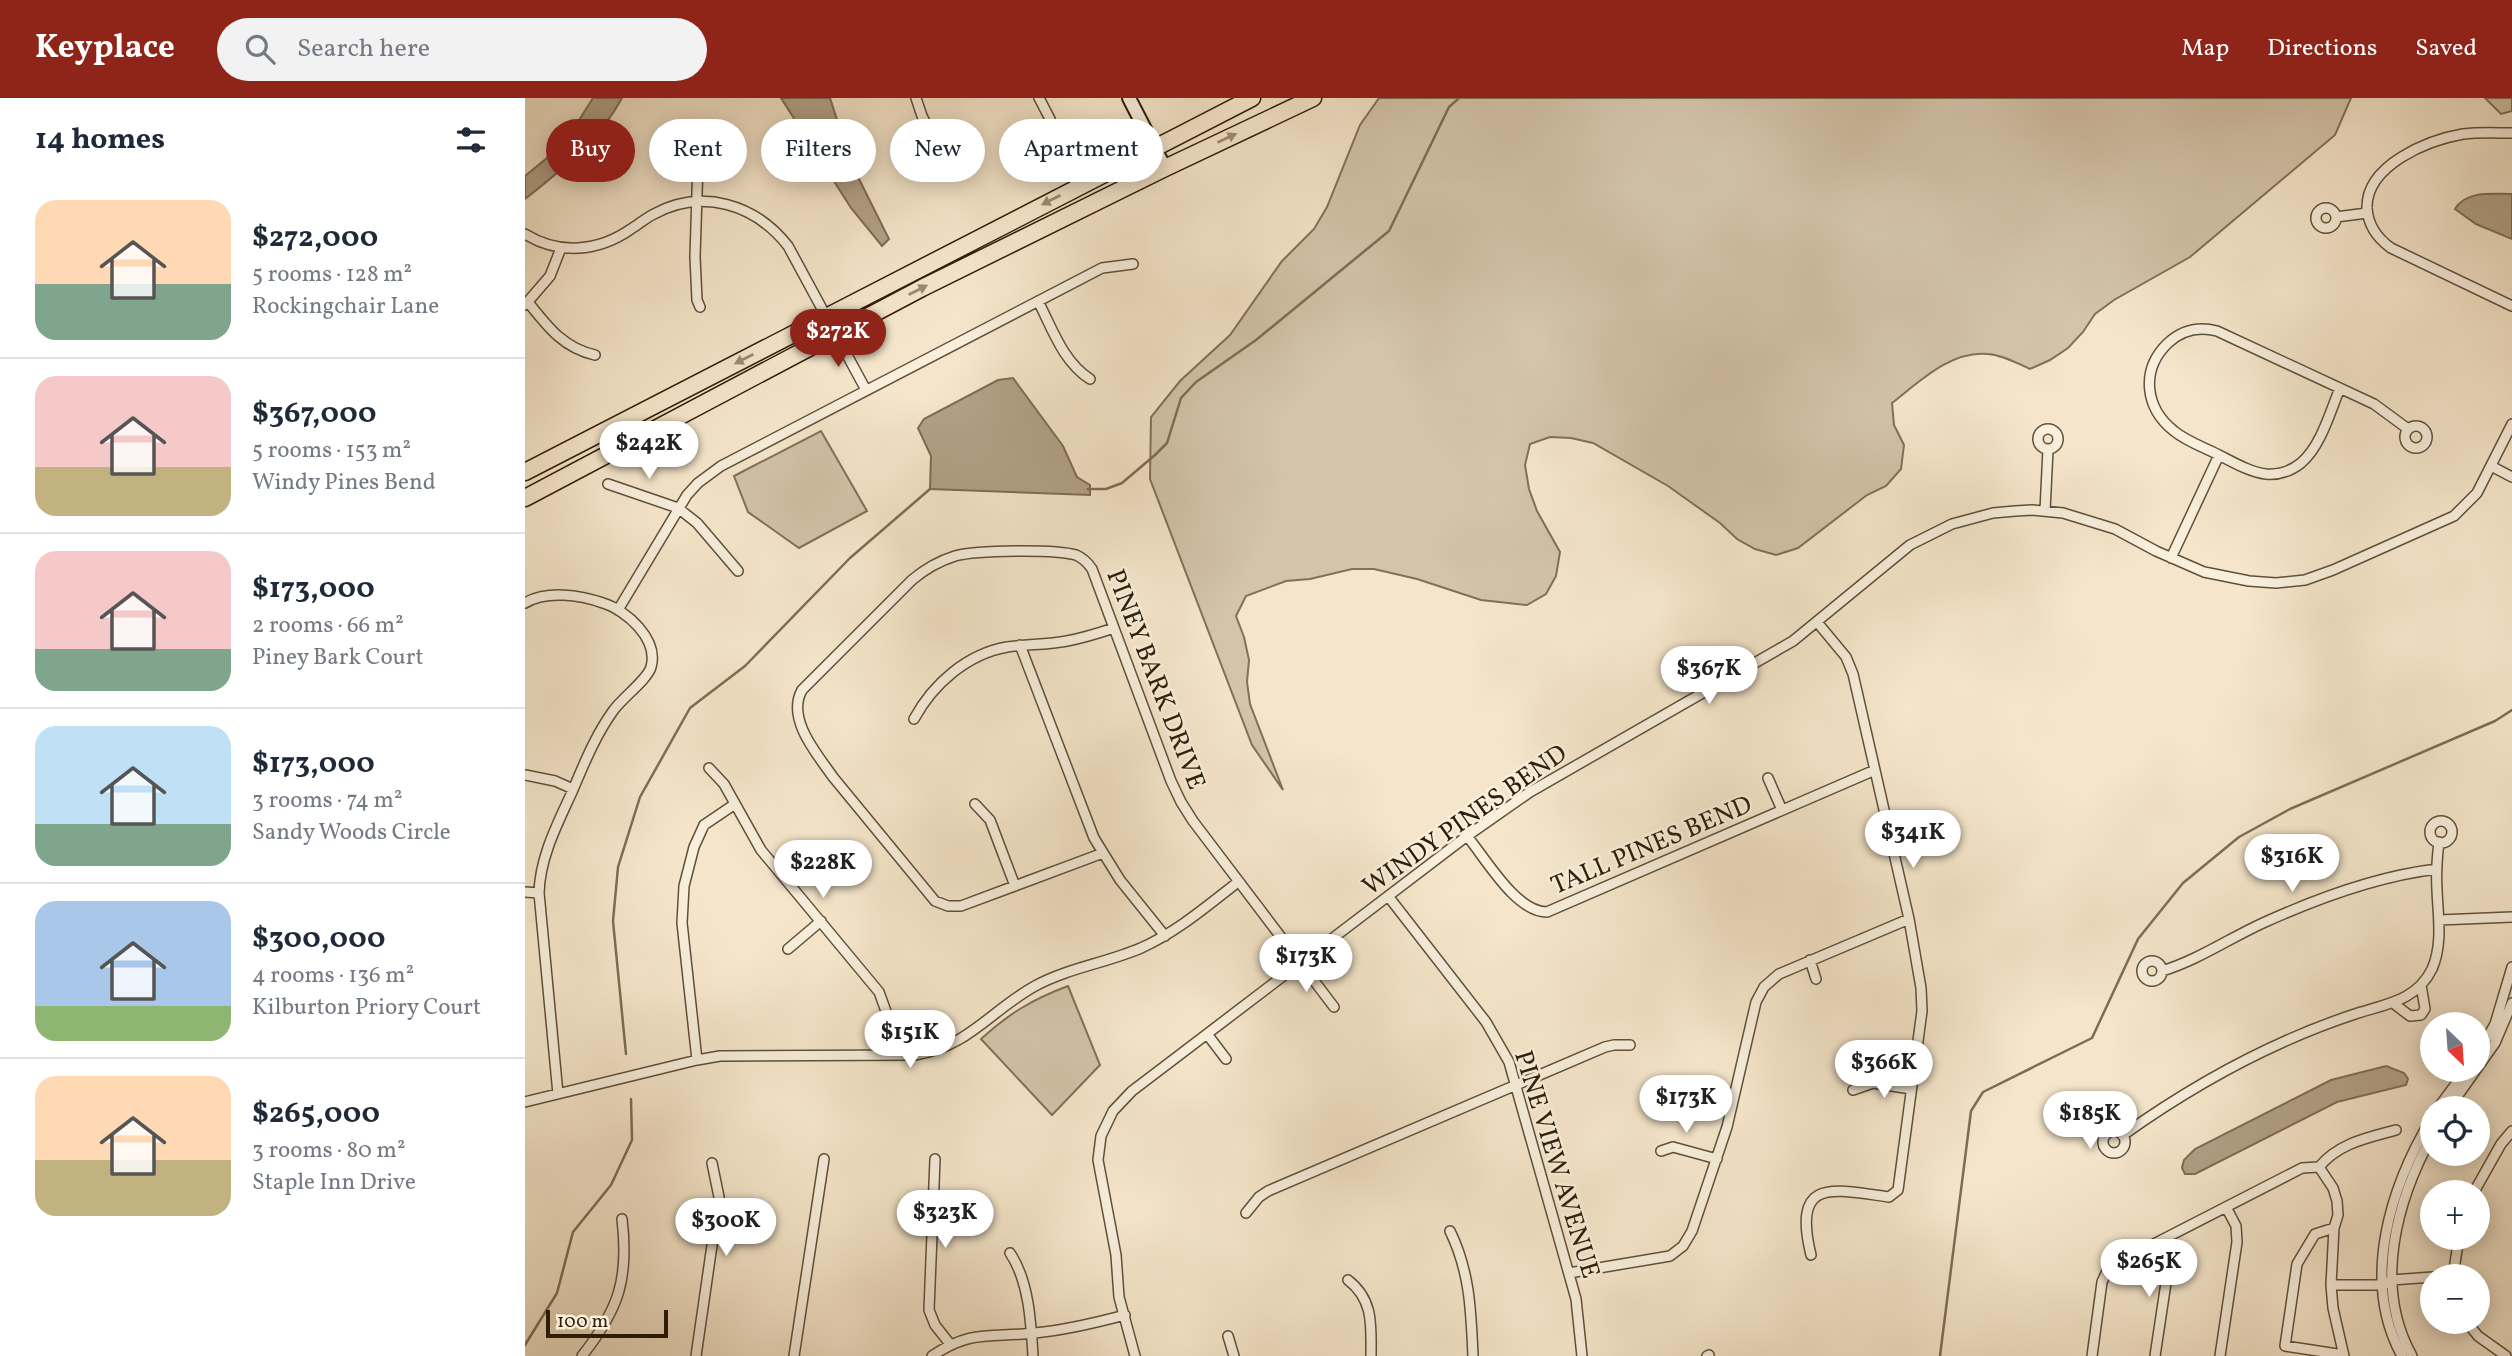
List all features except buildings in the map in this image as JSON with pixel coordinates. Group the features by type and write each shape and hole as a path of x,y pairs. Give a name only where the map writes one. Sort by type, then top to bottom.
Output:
{"highway":[{"path":"1163,142 1252,98"},
{"path":"525,498 922,288 1313,98"},
{"path":"525,472 1085,182"}],"street":[{"path":"916,98 924,119"},
{"path":"1039,98 1050,119"},
{"path":"1129,98 1140,119"},
{"path":"2512,133 2479,133 2450,137 2409,153 2377,177 2368,194 2367,213 2377,236 2391,248 2512,306"},
{"path":"1163,164 1165,168"},
{"path":"698,182 697,300 700,307"},
{"path":"525,234 547,246 561,248 601,244 624,234 655,213 681,204 721,202 735,205 758,216 788,246 866,390"},
{"path":"2336,217 2367,213"},
{"path":"561,248 550,276 526,304 561,340 575,349 595,355"},
{"path":"618,610 678,508 698,483 721,466 1102,268 1133,264"},
{"path":"1038,301 1068,359 1074,368 1090,379"},
{"path":"2340,388 2309,454 2295,467 2277,474 2265,474 2219,455 2175,432 2159,416 2150,395 2147,364 2175,338 2191,330 2208,328 2217,331 2340,388 2379,407 2409,429"},
{"name":"WINDY PINES BEND","path":"1135,1356 1118,1287 1116,1255 1099,1173 1101,1136 1113,1111 1121,1100 1207,1034 1467,836 1530,792 1779,649 1817,622 1891,560 1931,533 1952,524 1993,513 2045,511 2100,523 2130,535 2171,558 2223,577 2276,583 2305,580 2444,522 2463,509 2477,493 2512,424"},
{"path":"2045,511 2048,449"},
{"path":"2171,558 2219,455"},
{"path":"2491,466 2512,477"},
{"path":"608,484 678,508 697,523 738,571"},
{"name":"PINEY BARK DRIVE","path":"1103,853 956,906 942,904 930,897 818,756 796,710 802,690 912,580 933,565 962,555 1040,552 1081,557 1092,569 1171,781 1193,821 1334,1007"},
{"path":"525,603 543,595 597,601 618,610 645,636 652,653 651,669 611,714 583,764 545,855 539,878 558,1094"},
{"path":"1811,1255 1805,1221 1809,1204 1822,1193 1836,1190 1893,1196 1898,1190 1922,1012 1919,970 1909,919 1850,666 1817,622"},
{"path":"914,719 936,687 961,667 993,650 1066,641 1114,628"},
{"path":"1020,645 1094,838 1137,902 1165,936"},
{"path":"709,768 725,784 761,850 879,992 887,1014 889,1055"},
{"name":"TALL PINES BEND","path":"1467,836 1518,899 1532,910 1547,912 1875,770"},
{"path":"525,775 555,781 573,789"},
{"path":"1768,778 1782,810"},
{"path":"697,1060 682,923 684,886 694,847 704,825 735,804"},
{"path":"975,804 991,820 1015,886"},
{"path":"2123,1135 2181,1095 2251,1056 2318,1027 2393,1003 2407,997 2421,985 2435,961 2439,920 2439,842"},
{"path":"2162,971 2182,965 2219,944 2300,907 2372,883 2437,869"},
{"path":"525,1102 720,1056 915,1055 943,1048 964,1038 1007,1004 1043,982 1117,957 1165,936 1238,882"},
{"path":"525,892 539,893"},
{"name":"PINE VIEW AVENUE","path":"1388,896 1486,1022 1509,1062 1569,1273 1580,1318 1582,1356"},
{"path":"2439,920 2512,917"},
{"path":"1569,1273 1664,1257 1677,1252 1688,1240 1717,1159 1759,995 1764,986 1779,974 1909,919"},
{"path":"788,949 821,921"},
{"path":"1810,960 1816,979"},
{"path":"2490,1033 2512,967"},
{"path":"2393,1003 2410,1016 2421,1015 2425,1009 2421,985"},
{"path":"2457,1096 2495,1043 2512,1003"},
{"path":"1207,1034 1226,1059"},
{"path":"1246,1213 1259,1197 1268,1191 1605,1047 1630,1045"},
{"path":"1853,1090 1873,1083 1911,1089"},
{"path":"2092,1356 2102,1282 2109,1268 2302,1168 2319,1167 2330,1154 2354,1142 2396,1130"},
{"path":"2480,1180 2495,1153 2512,1131"},
{"path":"2402,1356 2386,1315 2382,1285 2385,1244 2393,1204 2406,1168 2420,1141"},
{"path":"1661,1151 1673,1147 1717,1159"},
{"path":"794,1356 824,1159"},
{"path":"935,1159 929,1310 935,1325 950,1344"},
{"path":"2412,1356 2397,1322 2392,1300 2392,1280 2395,1239 2403,1202 2420,1159"},
{"path":"696,1356 719,1197 712,1163"},
{"path":"2319,1167 2333,1188 2337,1201 2331,1285 2334,1317 2344,1355 2285,1351 2302,1252 2315,1234 2334,1228"},
{"path":"2220,1356 2237,1242 2236,1227 2226,1207"},
{"path":"582,1356 603,1327 619,1293 625,1263 622,1219"},
{"path":"1450,1231 1469,1284 1473,1356"},
{"path":"2155,1356 2169,1263 2163,1240"},
{"path":"1010,1253 1023,1282 1033,1356"},
{"path":"2331,1285 2382,1285 2392,1280 2420,1278"},
{"path":"1348,1280 1359,1289 1371,1315 1371,1356"},
{"path":"932,1356 950,1344 974,1336 1032,1334 1077,1327 1125,1315"},
{"path":"2476,1334 2506,1356"},
{"path":"1228,1336 1234,1356"}],"shaded area":[{"path":"593,98 622,98 609,119 580,119"},
{"path":"781,98 830,98 837,119 794,119"},
{"path":"1379,98 2351,98 2335,135 2190,257 2114,300 2095,314 2068,348 2050,360 2030,369 1993,355 1974,354 1961,357 1924,377 1892,403 1894,425 1904,445 1901,469 1886,486 1867,495 1798,548 1776,555 1755,549 1737,539 1720,523 1668,486 1593,443 1550,437 1530,444 1525,465 1529,489 1537,511 1560,552 1556,576 1546,594 1527,605 1481,600 1417,579 1374,569 1352,569 1310,579 1286,581 1246,596 1236,616 1249,660 1247,682 1250,704 1283,790 1252,745 1150,479 1151,417 1180,381 1230,335 1282,261 1314,229 1327,207 1360,125"},
{"path":"2485,98 2512,98 2512,111 2501,114"},
{"path":"546,159 546,182 525,199 525,176"},
{"path":"834,182 860,182 889,239 882,246 851,208"},
{"path":"2512,194 2512,239 2476,224 2455,209 2473,196"},
{"path":"1013,378 1063,446 1077,477 1090,485 1090,495 930,489 931,456 918,428 924,419 998,380"},
{"path":"821,431 867,511 799,548 748,512 734,476"},
{"path":"1068,986 1100,1065 1052,1115 981,1039 1021,1008"},
{"path":"2386,1066 2404,1073 2408,1079 2406,1085 2337,1102 2195,1174 2185,1174 2182,1168 2184,1160 2195,1149 2331,1080"}],"waterway":[{"path":"1088,489 1106,489 1122,483 1155,455 1167,443 1181,398 1196,382 1256,340 1389,231 1449,107 1459,98"},
{"path":"626,1054 613,921 618,867 640,797 690,708 745,666 850,558 930,489"},
{"path":"1940,1356 1971,1111 1983,1092 2092,1038 2138,939 2183,883 2239,837 2290,809 2495,721 2512,710"},
{"path":"525,1345 557,1293 573,1232 611,1185 632,1140 631,1099"}]}
